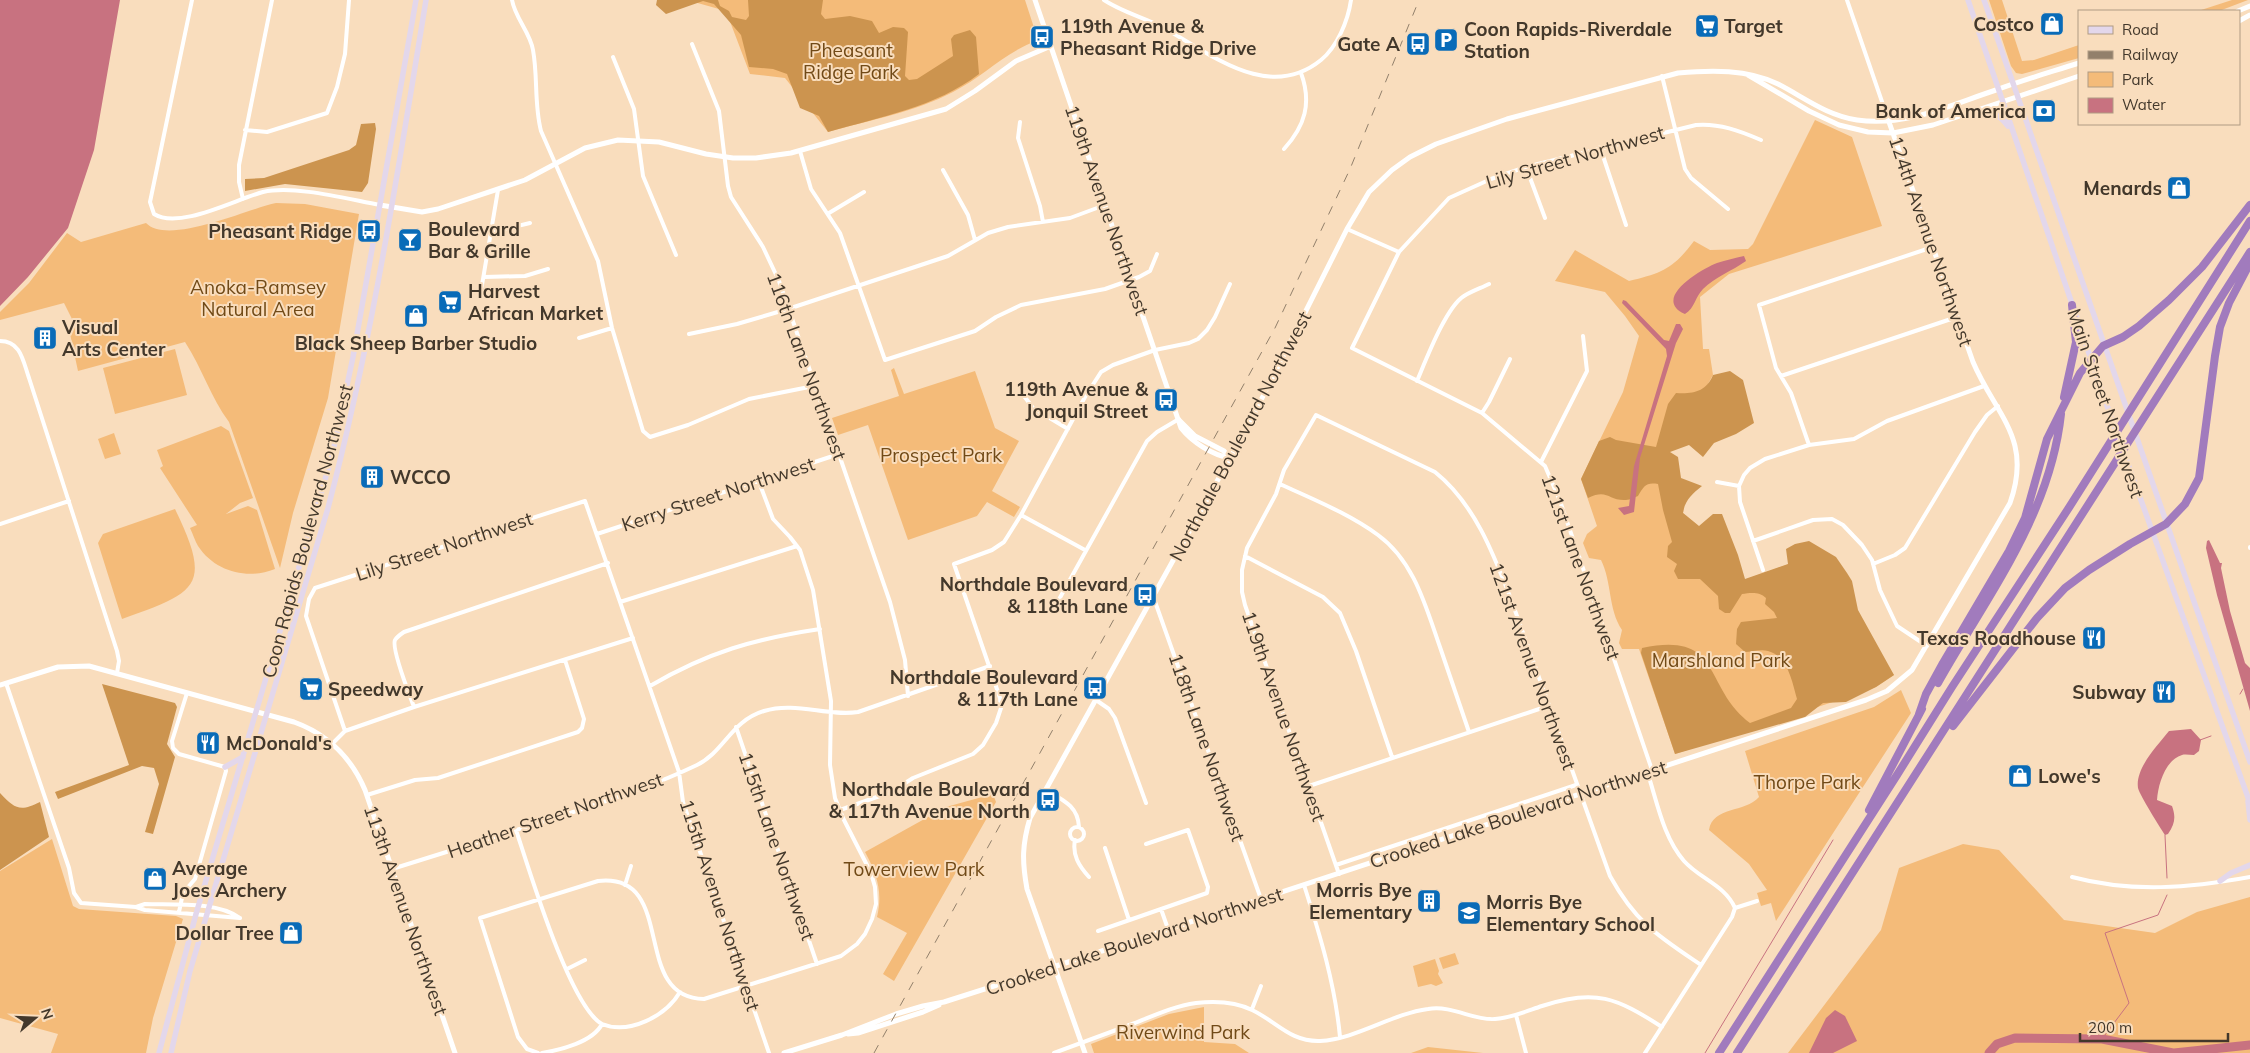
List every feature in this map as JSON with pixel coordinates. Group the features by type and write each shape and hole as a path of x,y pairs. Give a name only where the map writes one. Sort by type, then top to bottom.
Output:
{"highway":[{"path":"2061,412 2074,383 2091,358 2104,346 2131,331 2169,300 2202,267 2250,206"},
{"path":"1719,1053 1952,687 2070,506 2250,221"},
{"path":"1737,1053 1910,786 1990,657 2084,514 2250,252"},
{"path":"1910,786 1959,717 2037,618 2060,594 2089,570 2166,524 2185,504 2199,478 2220,327 2229,303 2250,264"},
{"path":"1848,852 1919,714 2009,565 2031,522 2045,485 2059,434 2061,412 2076,342 2072,305"}],"main road":[{"name":"Coon Rapids Boulevard Northwest","path":"159,1053 196,914 317,509 342,415 416,0"},
{"name":"Coon Rapids Boulevard Northwest","path":"171,1053 190,971 325,517 347,434 390,207 426,0"},
{"name":"Main Street Northwest","path":"1968,0 2131,475 2249,801 2250,820"},
{"name":"Main Street Northwest","path":"1984,0 2144,463 2250,762"},
{"path":"1971,112 1990,111 2002,117 2012,131"},
{"path":"225,767 243,757"},
{"path":"2220,882 2231,873 2250,865"}],"street":[{"path":"192,0 150,202 151,210 156,216 176,219 264,192 288,190 417,211 432,211 525,180 591,146 618,140 666,143 725,157 756,158 800,151 946,109 1022,58 1051,46"},
{"path":"243,199 238,172 272,0"},
{"path":"245,130 267,132 327,113 337,87 345,54 349,0"},
{"path":"512,0 515,13 533,48 538,118 545,142 598,261 622,365 646,436 650,437 688,425 749,399 814,386"},
{"name":"119th Avenue Northwest","path":"1035,0 1179,419 1195,436 1224,452 1230,458"},
{"path":"1106,0 1117,8 1153,22 1206,54 1258,75 1274,77 1301,72 1324,58 1335,44 1351,0"},
{"name":"124th Avenue Northwest","path":"1847,0 1957,317 1984,386 1998,406 2010,429 2016,449 2017,475 2010,504 1944,616"},
{"name":"116th Lane Northwest","path":"692,44 716,100 731,197 763,247 778,280 896,622 905,660 908,696"},
{"path":"613,57 632,100 643,176 676,256"},
{"name":"Northdale Boulevard Northwest","path":"1085,1053 1028,893 1022,865 1030,818 1230,458 1369,192 1392,170 1427,148 1507,119 1662,76 1706,70 1758,76 1778,84 1813,106 1840,116 1862,121 1890,122 1923,115 2078,63"},
{"path":"1284,149 1296,135 1306,113 1307,95 1301,72"},
{"path":"1748,75 1810,112 1839,125 1868,132 1894,133 1918,130 2078,76"},
{"path":"1662,76 1685,170 1698,184 1728,209"},
{"path":"1020,122 1018,138 1040,206 1043,222"},
{"name":"Lily Street Northwest","path":"1352,348 1399,252 1448,198 1491,178 1526,167 1674,130 1709,124 1745,133 1761,140"},
{"path":"1600,147 1626,225"},
{"path":"800,151 811,189 829,213 840,233 885,360 976,331 996,317 1021,305 1105,289 1131,280 1150,271 1157,254"},
{"path":"1526,167 1545,218"},
{"path":"943,170 968,215 975,240"},
{"path":"481,291 498,190"},
{"path":"829,213 864,192"},
{"path":"689,334 737,324 948,256 988,233 1008,227 1070,218 1106,205"},
{"path":"492,232 530,224"},
{"path":"1348,229 1399,252"},
{"path":"1809,445 1791,393 1776,368 1759,305 1933,247"},
{"path":"484,277 525,276 548,269"},
{"path":"840,810 891,792 913,778 965,759 983,745 999,715 1000,698 954,564 1000,547 1009,537 1101,372 1113,365 1155,350 1176,344 1189,343 1202,336 1215,317 1230,284"},
{"path":"1417,381 1434,343 1455,304 1464,296 1489,284"},
{"path":"1780,376 1957,317"},
{"path":"579,338 612,328"},
{"path":"1541,462 1587,371 1583,336"},
{"path":"0,341 14,343 18,348 117,652 119,661 117,673"},
{"name":"121st Lane Northwest","path":"1352,348 1482,413 1541,462 1549,472 1650,771 1664,826 1677,851 1695,872 1727,895 1734,908"},
{"path":"1482,413 1510,359"},
{"path":"1763,570 1740,502 1739,486 1750,468 1765,459 1809,445 1854,439 1887,421 1984,386"},
{"path":"1024,396 1033,408 1068,429"},
{"path":"1873,564 1895,555 1904,548 1975,432 1987,415 1998,406"},
{"name":"119th Avenue Northwest","path":"1316,415 1284,470 1280,484 1245,556 1241,580 1245,605 1339,874"},
{"name":"121st Avenue Northwest","path":"1316,415 1435,472 1449,483 1480,527 1495,557 1603,861 1614,884 1627,903 1652,932 1701,965"},
{"path":"1052,612 1147,441 1157,432 1179,419"},
{"name":"Kerry Street Northwest","path":"597,534 839,454"},
{"path":"602,1024 590,1038 540,1053 525,1047 518,1037 480,918 598,881 609,880 624,885 633,890 642,900 663,972 671,985 689,997 704,999 841,956 854,947 865,934 874,914 876,900 873,877 840,810 830,766 832,712 813,590 797,546 773,519 759,482"},
{"path":"1717,482 1739,486"},
{"path":"1280,484 1351,519 1378,535 1396,551 1406,565 1424,601 1469,732"},
{"path":"0,524 69,501"},
{"name":"Lily Street Northwest","path":"345,731 306,616 312,591 317,587 585,501"},
{"name":"115th Avenue Northwest","path":"585,501 679,772 683,802 769,1053"},
{"path":"1021,515 1086,550"},
{"path":"1753,541 1813,520 1832,519 1852,533 1862,545 1873,564 1880,590 1897,626 1927,646"},
{"path":"620,602 797,546"},
{"path":"1245,556 1323,597 1340,613 1356,651 1392,757"},
{"path":"414,707 399,666 394,644 396,639 404,632 608,563"},
{"name":"118th Lane Northwest","path":"1153,596 1261,899"},
{"name":"Crooked Lake Boulevard Northwest","path":"784,1053 842,1034 858,1032 923,1012 944,1002 1876,697 1897,684 1912,670 1944,616"},
{"path":"650,686 687,665 741,644 775,636 820,629"},
{"path":"332,744 345,731 414,707 633,638"},
{"path":"367,795 415,780 438,778 570,736 582,728 584,719 565,660"},
{"name":"113th Avenue Northwest","path":"0,685 52,668 89,666 307,727 332,744 354,769 367,795 455,1053"},
{"name":"Heather Street Northwest","path":"392,869 636,792 702,762 718,748 736,727 759,713 774,708 794,707 832,712 858,712 990,666"},
{"path":"6,683 69,868 77,899 84,904 209,907 231,912 240,918 145,910 136,906"},
{"path":"179,912 182,893 195,879 226,773 225,767 179,754 174,748 172,741 187,694"},
{"path":"1096,700 1109,709 1115,718 1146,803"},
{"path":"1309,786 1548,706"},
{"name":"115th Lane Northwest","path":"736,727 817,964"},
{"path":"1336,865 1576,785"},
{"path":"1046,790 1072,806 1077,813 1084,836 1080,840 1076,840"},
{"path":"1076,840 1072,837 1071,832 1074,828 1080,827"},
{"path":"516,830 550,931 584,1006 592,1017 602,1024 623,1027 656,1017 672,1004 680,992"},
{"path":"1098,931 1207,893 1208,888 1188,830 1146,844"},
{"path":"1076,840 1074,848 1078,862 1089,877"},
{"path":"1105,848 1129,920"},
{"path":"624,885 631,866"},
{"path":"2072,877 2096,883 2139,888 2195,885 2250,877"},
{"path":"1304,885 1325,950 1336,1000 1340,1037"},
{"path":"1645,1053 1732,917 1734,908 1756,901"},
{"path":"1161,909 1168,929"},
{"path":"567,969 585,960"},
{"path":"1252,1009 1261,986"},
{"path":"1054,1053 1179,1007 1218,1002 1252,1009 1284,1031 1317,1041 1340,1037 1428,1009 1454,1010 1493,1020 1568,999 1592,997 1618,1002 1662,1027"},
{"path":"1516,1015 1526,1053"}],"green space":[{"name":"Pheasant Ridge Park","path":"657,0 718,0 720,6 729,11 732,17 746,20 749,16 748,0 823,0 821,14 825,19 850,16 872,21 879,33 893,27 904,28 908,32 905,76 909,80 917,79 953,56 951,39 954,35 970,30 976,37 979,74 945,95 926,103 828,132 819,116 800,108 787,74 773,69 749,67 741,35 714,4 703,1 666,14 656,5"},
{"name":"Pheasant Ridge Park","path":"687,0 1025,0 1038,40 1015,51 964,86 938,99 892,115 828,132 785,78 750,74 726,11"},
{"path":"1989,0 2002,0 2022,61 2034,60 2078,45 2078,58 2022,74 2016,73 2011,66"},
{"path":"2232,0 2248,0 2222,10 2201,10"},
{"name":"Marshland Park","path":"1815,120 1852,137 1882,226 1729,274 1700,297 1703,349 1709,349 1713,375 1669,453 1684,505 1683,513 1715,540 1724,587 1806,558 1894,675 1876,687 1675,754 1639,649 1622,649 1619,643 1622,630 1614,613 1607,577 1601,560 1589,558 1583,543 1587,534 1597,526 1581,479 1623,392 1639,336 1605,292 1555,281 1575,250 1629,281 1659,272 1673,264 1694,241 1710,250 1748,249 1753,244"},
{"path":"375,123 376,129 368,183 362,192 285,184 245,191 245,179 264,178 349,150 356,145 361,124"},
{"name":"Anoka-Ramsey Natural Area","path":"276,203 305,204 359,214 328,398 293,513 280,568 229,422 185,342 78,371 69,329 75,325 64,303 0,320 0,312 29,283 67,233 81,242 146,223 157,229 189,228"},
{"path":"175,349 187,395 115,414 103,368"},
{"name":"Prospect Park","path":"894,368 904,394 975,371 995,428 1019,441 992,491 1020,507 1014,517 987,502 977,516 908,540 868,425 838,435 832,418 899,396 891,370"},
{"path":"1730,371 1743,380 1754,423 1736,434 1714,443 1703,457 1689,445 1670,452 1678,457 1681,478 1702,486 1685,504 1683,513 1699,526 1713,514 1722,514 1745,579 1788,564 1786,549 1795,544 1809,541 1836,557 1852,581 1858,610 1894,675 1876,687 1846,702 1823,703 1805,717 1675,754 1641,653 1642,648 1668,645 1687,647 1700,655 1709,666 1724,694 1735,709 1750,723 1791,708 1797,699 1788,670 1780,658 1765,650 1745,652 1736,644 1737,629 1741,622 1777,618 1774,612 1765,604 1766,598 1760,594 1742,594 1730,613 1725,613 1719,609 1718,596 1700,579 1678,579 1674,571 1677,564 1667,557 1668,546 1672,542 1658,484 1648,484 1638,496 1628,500 1615,499 1600,494 1588,498 1581,479 1599,441 1610,437 1616,440 1656,447 1668,404 1676,393 1698,391 1707,385 1713,375"},
{"path":"221,426 229,431 253,498 240,503 226,514 248,506 257,510 275,569 254,574 233,571 223,568 205,555 198,546 190,528 197,525 160,468 163,466 157,450"},
{"path":"114,433 121,454 105,459 98,439"},
{"path":"175,509 187,535 193,555 195,571 191,583 182,593 167,601 122,619 98,543 103,534"},
{"path":"102,684 175,703 177,707 167,744 175,757 153,834 145,832 159,784 154,768 142,766 58,799 55,792 129,765"},
{"name":"Thorpe Park","path":"1901,690 1911,713 1776,921 1771,903 1761,906 1757,893 1767,890 1749,864 1709,830 1712,822 1723,813 1746,806 1759,797 1745,751 1874,707"},
{"path":"0,793 10,803 18,807 23,808 40,802 49,837 0,870"},
{"name":"Towerview Park","path":"993,794 996,802 894,981 883,974 907,933 877,917 879,908 878,883 865,852 946,807"},
{"path":"52,839 73,906 79,909 176,916 183,919 153,1018 146,1053 51,1053 58,1034 0,1018 0,871"},
{"path":"1963,844 1999,850 2064,920 2155,933 2197,912 2250,897 2250,1053 1788,1053 1881,930 1899,868"},
{"path":"1455,953 1459,964 1443,969 1439,958"},
{"path":"1435,959 1439,971 1438,974 1443,983 1436,986 1431,984 1418,987 1413,966"},
{"name":"Riverwind Park","path":"1204,1007 1204,1042 1235,1044 1249,1053 1094,1053 1091,1044 1169,1014"},
{"path":"1428,1047 1483,1053 1411,1053"}],"water":[{"path":"0,0 120,0 94,150 68,228 28,277 0,306"},
{"path":"1744,256 1746,261 1703,289 1688,312 1685,314 1676,308 1673,301 1676,293 1682,285 1700,271 1717,263"},
{"path":"1623,300 1664,340 1669,341 1676,324 1680,324 1683,329 1676,343 1640,458 1634,512 1624,515 1618,508 1629,506 1634,466 1667,356 1666,349 1622,303"},
{"path":"2209,540 2220,563 2222,563 2221,568 2230,611 2245,663 2250,668 2250,711 2217,595 2206,548 2207,541"},
{"path":"2191,729 2201,740 2199,751 2194,755 2182,755 2171,762 2159,787 2157,800 2172,806 2174,814 2172,827 2168,834 2165,835 2138,788 2138,780 2148,757 2169,731"},
{"path":"1835,1010 1845,1016 1857,1041 1833,1053 1809,1053 1826,1018"}],"waterway":[{"path":"2240,694 2243,689"},
{"path":"2200,740 2211,736"},
{"path":"2165,835 2167,878"},
{"path":"1705,1053 1833,840"},
{"path":"2102,1039 2129,1003 2105,933 2158,915 2167,895"},
{"path":"1989,1053 1997,1044 2015,1038 2102,1039 2173,1053"},
{"path":"2174,1053 2250,1045"}],"railway":[{"path":"874,1053 1275,328 1350,169 1419,0"}],"place":[{"name":"Costco","path":"2052,24"},
{"name":"Target","path":"1707,26"},
{"name":"119th Avenue & Pheasant Ridge Drive","path":"1042,37"},
{"name":"Coon Rapids-Riverdale Station","path":"1446,40"},
{"name":"Gate A","path":"1418,44"},
{"name":"Bank of America","path":"2044,111"},
{"name":"Menards","path":"2179,188"},
{"name":"Pheasant Ridge","path":"369,231"},
{"name":"Boulevard Bar & Grille","path":"410,240"},
{"name":"Harvest African Market","path":"450,302"},
{"name":"Black Sheep Barber Studio","path":"416,316"},
{"name":"Visual Arts Center","path":"45,338"},
{"name":"119th Avenue & Jonquil Street","path":"1166,400"},
{"name":"WCCO","path":"372,477"},
{"name":"Northdale Boulevard & 118th Lane","path":"1145,595"},
{"name":"Texas Roadhouse","path":"2094,638"},
{"name":"Northdale Boulevard & 117th Lane","path":"1095,688"},
{"name":"Speedway","path":"311,689"},
{"name":"Subway","path":"2164,692"},
{"name":"McDonald's","path":"208,743"},
{"name":"Lowe's","path":"2020,776"},
{"name":"Northdale Boulevard & 117th Avenue North","path":"1048,800"},
{"name":"Average Joes Archery","path":"155,879"},
{"name":"Morris Bye Elementary","path":"1429,901"},
{"name":"Morris Bye Elementary School","path":"1469,913"},
{"name":"Dollar Tree","path":"291,933"}]}
